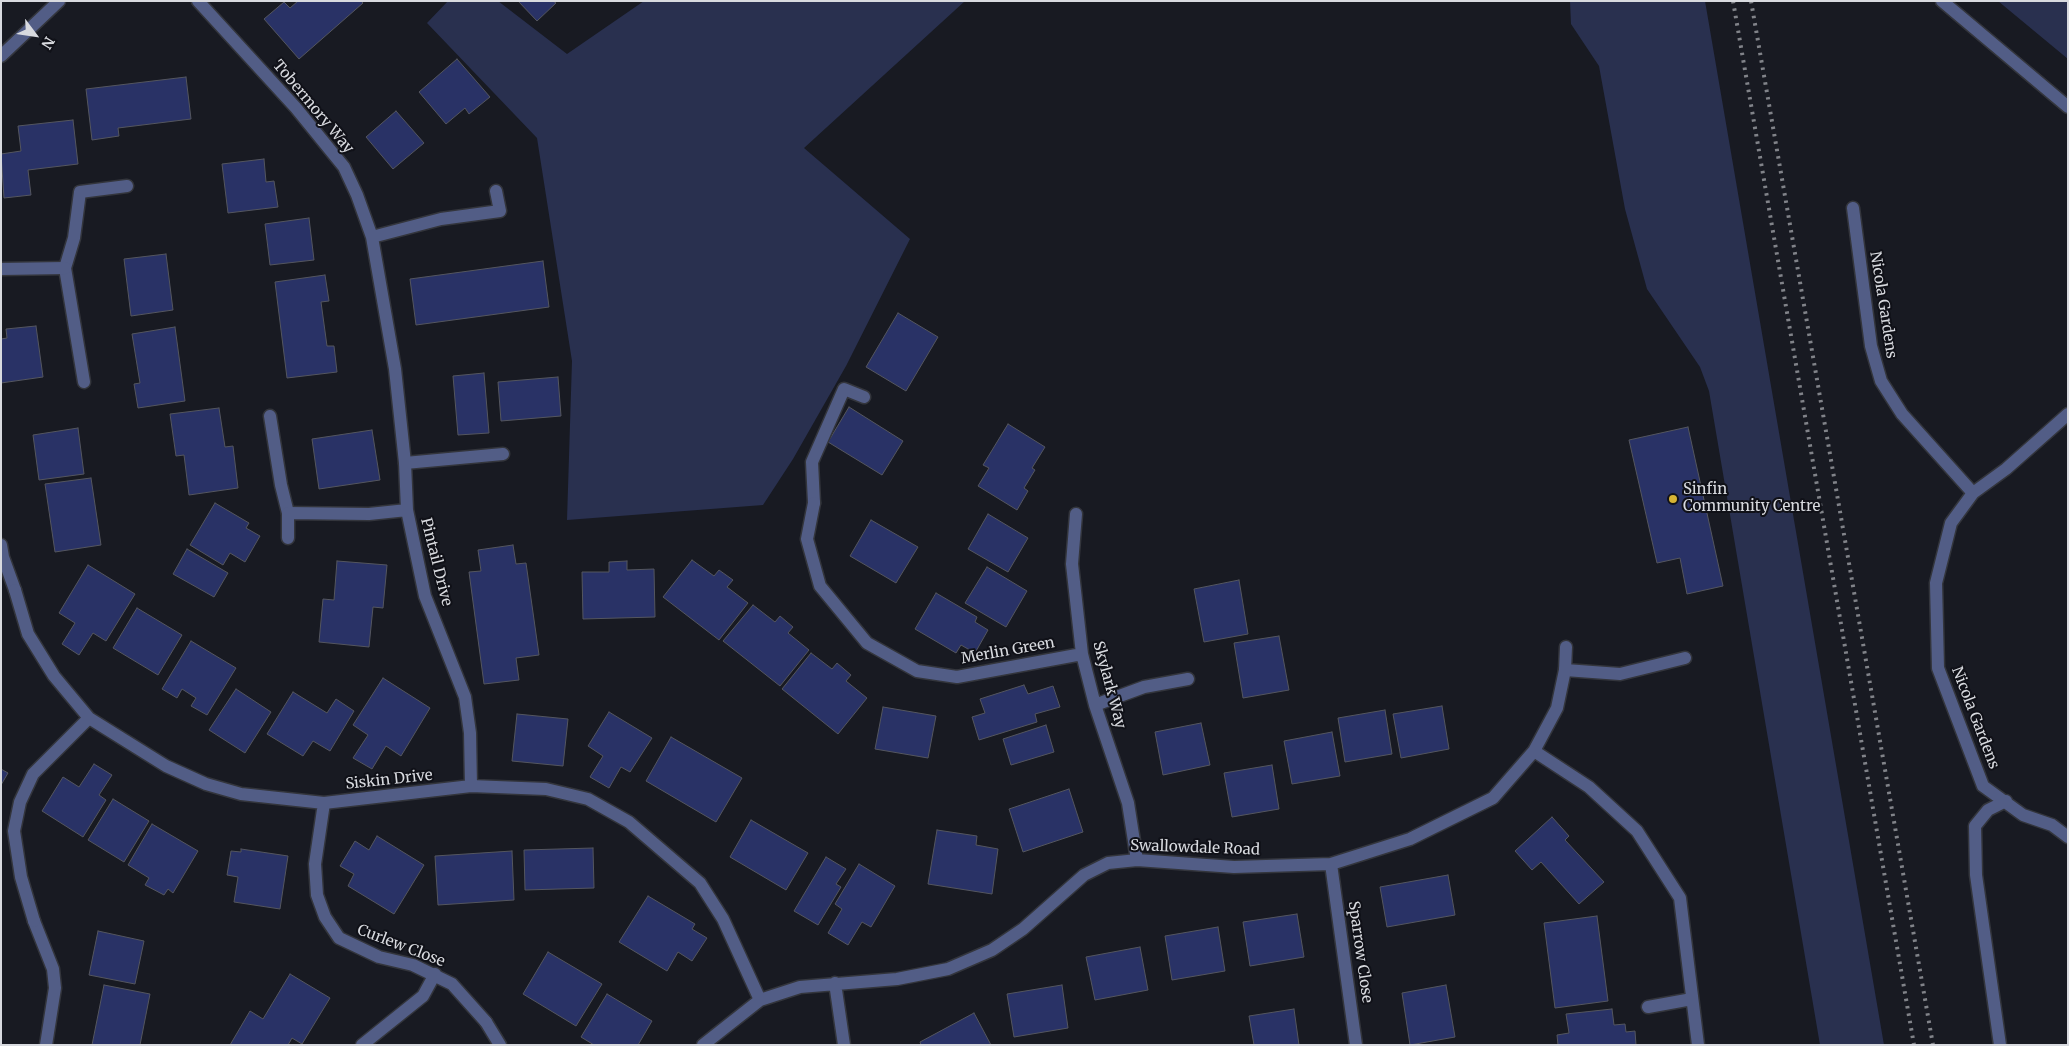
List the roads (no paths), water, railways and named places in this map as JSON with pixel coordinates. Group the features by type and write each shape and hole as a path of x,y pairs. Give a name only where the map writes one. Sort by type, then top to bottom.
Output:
{"street":[{"path":"1,56 59,1"},
{"name":"Tobermory Way","path":"198,1 296,108 344,167 357,195 372,237 395,369"},
{"path":"1942,1 2068,107"},
{"path":"84,382 65,268 74,238 80,192 127,186"},
{"path":"372,237 441,219 500,211 496,191"},
{"name":"Nicola Gardens","path":"1853,208 1871,346 1880,381 1902,414 1973,494"},
{"path":"1,269 65,268"},
{"name":"Pintail Drive","path":"395,369 406,463 407,510 425,596 465,697 470,733 471,786"},
{"name":"Merlin Green","path":"864,397 844,389 812,462 814,503 807,539 820,586 867,643 917,671 957,677 993,672 1082,654"},
{"name":"Nicola Gardens","path":"2068,414 2006,469 1973,494 1951,523 1936,583 1938,668 1983,786 2023,815 2052,825 2068,837"},
{"path":"270,416 281,485 288,513 288,538"},
{"path":"406,463 503,454"},
{"path":"288,513 369,514 407,510"},
{"name":"Skylark Way","path":"1076,514 1072,564 1082,654 1095,705 1128,803 1138,860"},
{"name":"Siskin Drive","path":"1,545 3,557 28,634 54,676 89,718 166,766 206,784 241,794 324,803 471,786 546,789 588,799 629,822 700,883 723,919 760,1000"},
{"name":"Swallowdale Road","path":"702,1045 760,1000 800,986 897,979 948,969 992,950 1023,930 1084,876 1108,863 1138,860 1234,868 1331,864 1410,840 1493,798 1534,750 1557,708 1565,670 1566,647"},
{"path":"1565,670 1620,674 1685,658"},
{"path":"1095,705 1144,687 1188,679"},
{"path":"46,1045 55,988 53,968 34,921 22,877 14,831 20,802 33,774 89,718"},
{"path":"1534,750 1590,787 1637,831 1680,898 1698,1045"},
{"path":"2000,1045 1976,874 1975,826 1988,810 2006,801"},
{"name":"Curlew Close","path":"324,803 315,864 317,895 325,917 340,938 357,948 379,957 413,965 435,974 452,984 486,1022 500,1045"},
{"name":"Sparrow Close","path":"1331,864 1356,1045"},
{"path":"362,1045 423,996 435,974"},
{"path":"835,983 844,1045"},
{"path":"1648,1007 1692,999"}],"railway":[{"path":"1733,1 1914,1045"},
{"path":"1751,1 1933,1045"}],"place":[{"name":"Sinfin Community Centre","path":"1673,499"}]}
